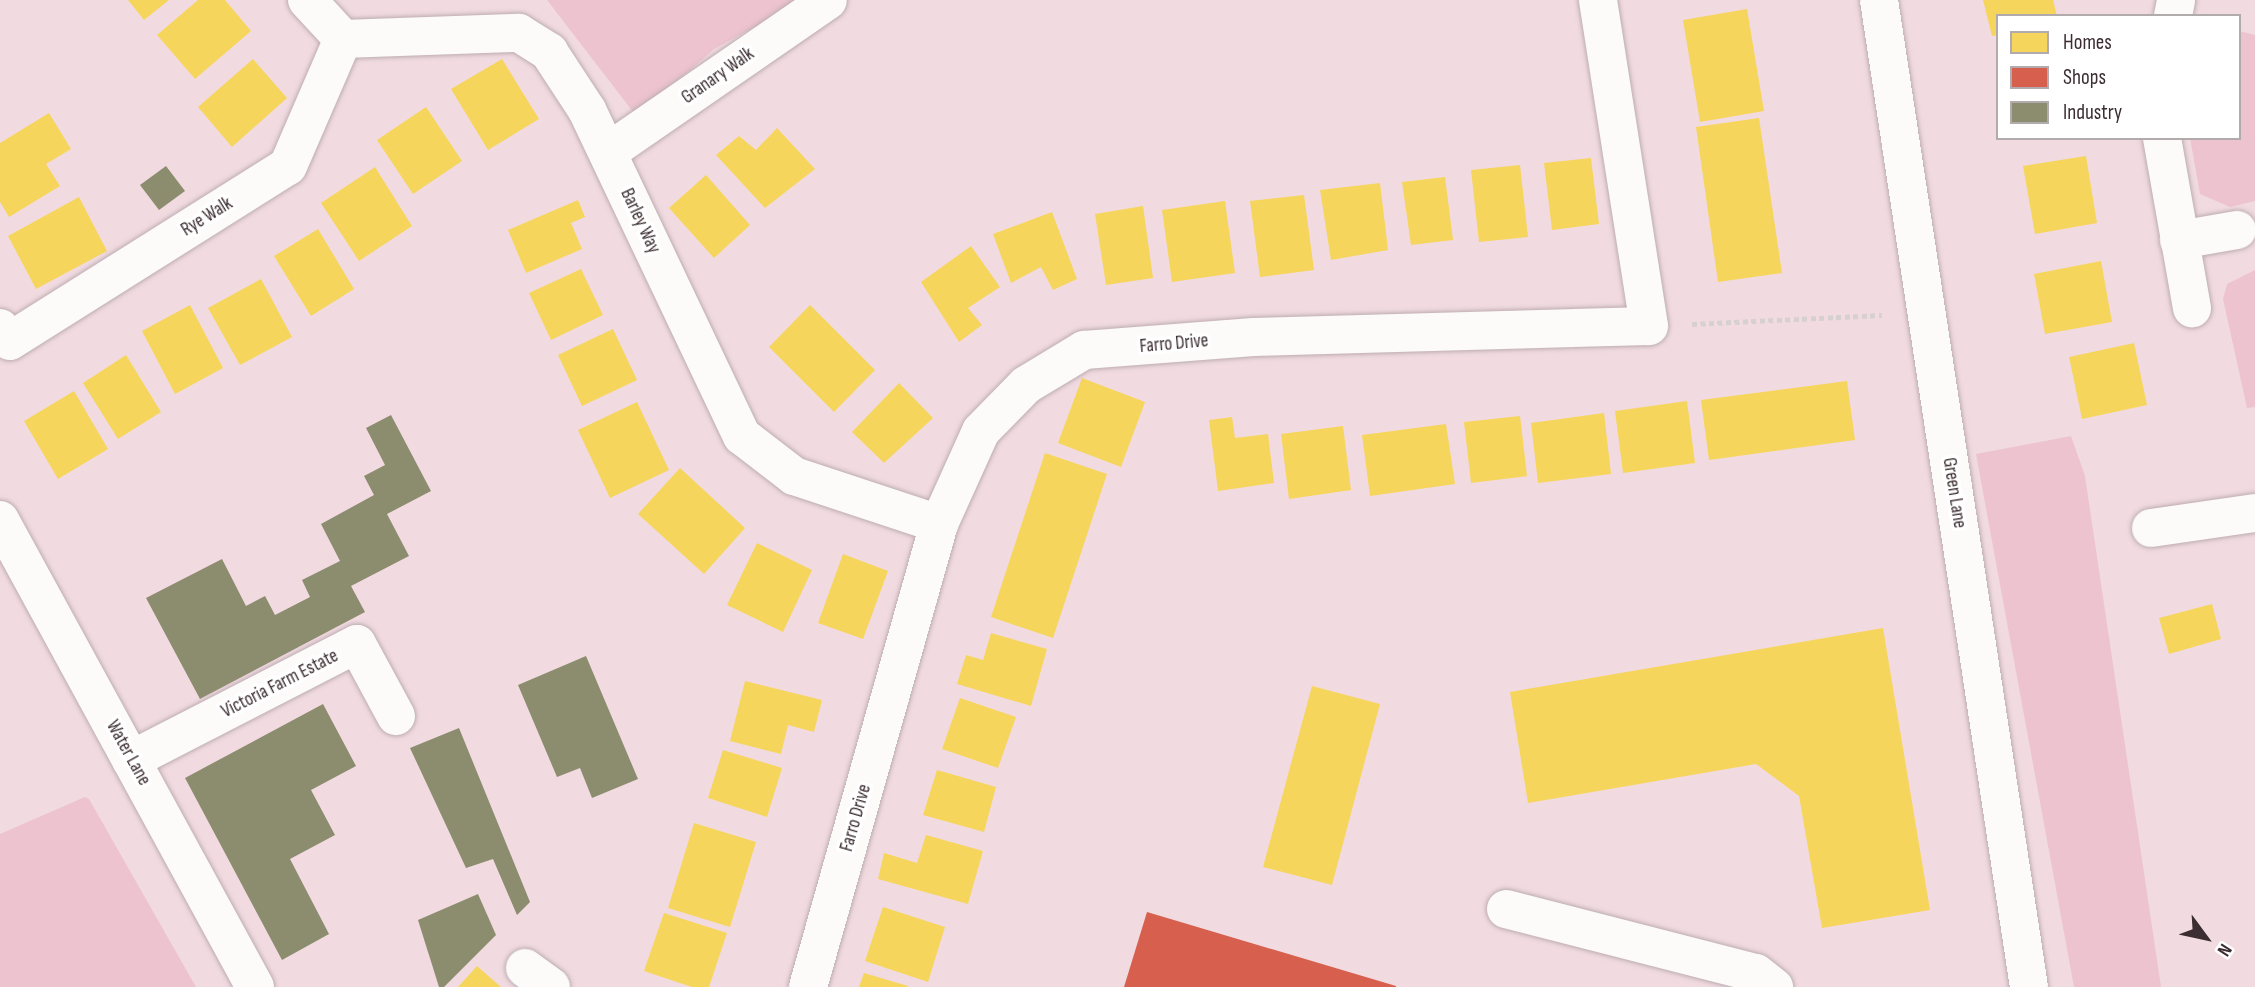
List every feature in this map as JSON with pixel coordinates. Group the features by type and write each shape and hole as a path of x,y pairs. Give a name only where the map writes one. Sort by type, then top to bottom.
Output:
{"street":[{"path":"307,0 343,39"},
{"name":"Granary Walk","path":"608,152 828,0"},
{"path":"1598,0 1649,326"},
{"name":"Green Lane","path":"1879,0 2029,987"},
{"name":"Barley Way","path":"343,39 519,33 549,52 587,110 742,436 794,476 939,524"},
{"name":"Rye Walk","path":"5,335 288,166 343,39"},
{"path":"2162,140 2192,308"},
{"path":"2179,240 2237,230"},
{"name":"Farro Drive","path":"808,987 939,524 981,431 1026,385 1084,350 1254,337 1649,326"},
{"path":"2151,528 2255,513"},
{"name":"Water Lane","path":"0,520 255,987"},
{"name":"Victoria Farm Estate","path":"131,760 357,645 396,716"},
{"path":"1506,909 1756,973 1774,987"}],"path":[{"path":"1649,326 1894,315"}],"shaded area":[{"path":"547,0 804,0 714,49 637,117"},
{"path":"2241,32 2255,35 2255,201 2230,207 2200,194 2190,140 2241,140"},
{"path":"2255,270 2255,407 2247,408 2223,299 2227,284"},
{"path":"2071,436 2085,476 2161,987 2074,987 1976,454"},
{"path":"85,797 89,799 196,987 0,987 0,834"}],"building: Homes":[{"path":"128,0 169,0 144,20"},
{"path":"198,0 225,0 251,31 195,79 157,35"},
{"path":"1983,0 2053,0 2056,14 1996,14 1996,35 1992,36"},
{"path":"1747,9 1764,111 1700,122 1683,20"},
{"path":"253,59 287,98 232,147 198,107"},
{"path":"502,59 539,119 488,150 451,89"},
{"path":"426,107 462,161 413,194 377,140"},
{"path":"49,113 71,149 46,164 60,186 9,217 0,202 0,143"},
{"path":"1759,118 1782,273 1718,282 1696,127"},
{"path":"777,128 815,169 765,208 716,155 739,136 756,150"},
{"path":"2086,156 2097,223 2035,234 2023,166"},
{"path":"1591,158 1599,224 1552,230 1544,163"},
{"path":"1520,165 1528,237 1479,242 1471,170"},
{"path":"375,167 412,226 359,261 321,203"},
{"path":"706,175 750,225 714,258 669,208"},
{"path":"1445,177 1453,240 1411,245 1402,182"},
{"path":"1380,183 1388,250 1331,260 1320,190"},
{"path":"1304,195 1314,270 1260,277 1250,201"},
{"path":"79,197 107,251 36,289 8,236"},
{"path":"578,200 585,217 571,223 582,249 526,273 508,230"},
{"path":"1225,201 1235,273 1172,282 1162,210"},
{"path":"1143,206 1153,278 1106,285 1095,214"},
{"path":"1052,212 1077,279 1053,290 1041,267 1011,283 993,234"},
{"path":"318,229 354,289 311,316 274,256"},
{"path":"971,246 1000,287 968,308 982,325 959,342 921,282"},
{"path":"2101,261 2112,322 2045,334 2034,274"},
{"path":"581,269 603,315 551,340 529,293"},
{"path":"261,279 292,337 240,365 208,308"},
{"path":"190,305 223,368 175,394 142,331"},
{"path":"810,305 875,370 834,412 769,347"},
{"path":"613,329 637,380 582,406 558,355"},
{"path":"2134,343 2147,405 2082,419 2069,357"},
{"path":"126,355 161,412 118,439 83,383"},
{"path":"1082,378 1145,402 1121,467 1058,443"},
{"path":"1847,381 1855,440 1709,460 1701,400"},
{"path":"899,383 933,418 884,463 852,432"},
{"path":"74,391 108,449 58,479 24,421"},
{"path":"1687,401 1695,463 1623,473 1615,411"},
{"path":"637,402 669,470 610,498 578,430"},
{"path":"1604,413 1611,474 1538,483 1531,423"},
{"path":"1520,416 1527,476 1471,483 1464,422"},
{"path":"1232,417 1235,438 1268,434 1274,483 1218,491 1209,420"},
{"path":"1446,424 1455,484 1370,496 1362,435"},
{"path":"1343,426 1351,490 1289,499 1281,434"},
{"path":"1045,453 1107,474 1053,638 991,617"},
{"path":"680,468 745,528 704,574 638,514"},
{"path":"757,543 812,570 783,632 727,605"},
{"path":"843,554 888,571 863,639 818,623"},
{"path":"2212,604 2221,639 2169,654 2159,618"},
{"path":"1883,628 1930,910 1822,928 1799,796 1756,764 1528,803 1510,692"},
{"path":"991,633 1047,649 1031,706 957,684 966,655 983,660"},
{"path":"745,681 822,700 814,732 788,725 781,754 730,741"},
{"path":"1312,686 1380,704 1332,885 1263,867"},
{"path":"960,698 1016,717 998,768 942,749"},
{"path":"723,750 782,768 767,817 708,798"},
{"path":"937,770 996,787 984,832 923,815"},
{"path":"694,823 756,842 730,927 668,908"},
{"path":"926,835 983,851 968,904 878,879 884,853 917,863"},
{"path":"883,907 945,927 928,982 865,961"},
{"path":"664,913 727,933 709,987 692,987 644,971"},
{"path":"477,966 501,987 458,987"},
{"path":"864,973 908,986 908,987 859,987"}],"building: Shops":[{"path":"1147,912 1396,986 1396,987 1124,987"}],"building: Industry":[{"path":"166,166 185,191 159,210 140,185"},
{"path":"391,415 431,491 387,514 409,556 351,586 365,612 200,699 146,598 222,559 246,606 265,596 275,615 310,597 302,580 340,561 321,524 374,495 364,476 385,465 366,428"},
{"path":"586,656 638,779 592,798 580,768 557,777 518,685"},
{"path":"323,704 356,766 311,790 335,835 290,859 329,934 282,960 185,778"},
{"path":"459,728 530,902 517,915 493,859 466,868 410,748"},
{"path":"478,894 496,935 444,987 439,987 418,920"}]}
